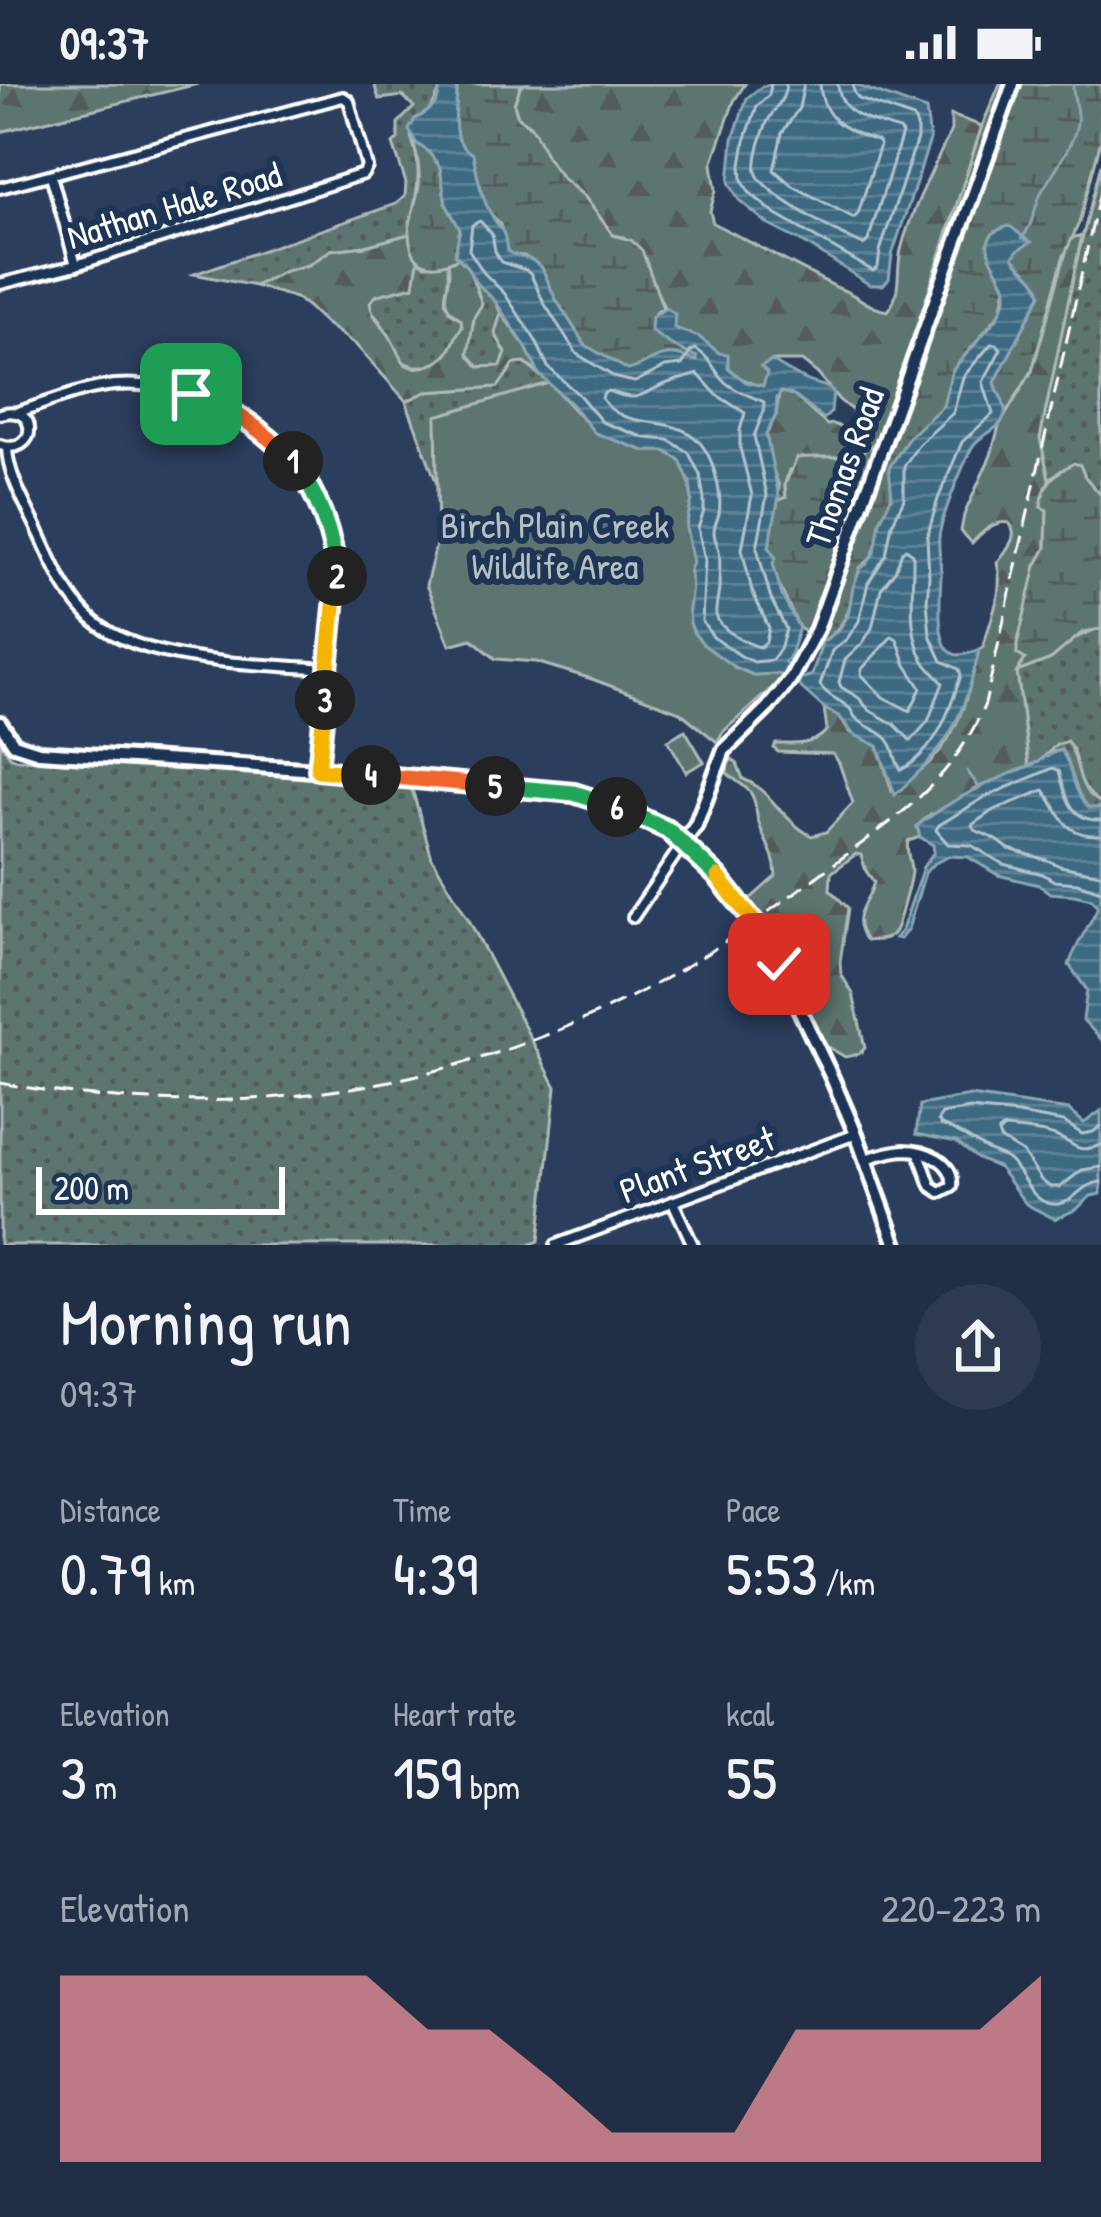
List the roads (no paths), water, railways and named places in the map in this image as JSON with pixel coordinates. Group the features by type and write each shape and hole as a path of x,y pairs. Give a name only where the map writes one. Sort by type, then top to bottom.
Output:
{"main road":[{"name":"Thomas Road","path":"684,842 696,825 724,750 792,677 827,604 1013,84"},
{"path":"0,723 14,744 39,752 574,793 643,818 684,842 734,895 766,939 856,1134 896,1245"}],"street":[{"name":"Nathan Hale Road","path":"0,284 76,265 363,174 367,166 349,101 343,98 52,176"},
{"path":"0,188 52,176 76,265"},
{"path":"18,412 109,386 164,388 217,402 270,437 297,466 311,488 337,572 318,770"},
{"path":"41,405 28,422 27,439 19,446 3,446 60,578 98,625 118,638 161,652 328,669"},
{"path":"0,413 12,410 28,422"},
{"path":"633,917 684,842"},
{"name":"Plant Street","path":"556,1245 856,1134"},
{"path":"864,1159 908,1150 919,1153 948,1165 952,1186 940,1192 931,1186 919,1153"},
{"path":"673,1202 693,1245"}],"water":[{"path":"438,84 457,84 456,133 473,154 485,200 503,232 507,251 542,268 585,345 628,370 667,355 697,361 651,331 652,317 666,308 675,314 674,328 728,354 728,368 746,382 763,386 767,373 761,367 772,361 833,391 831,412 824,419 793,395 781,392 766,435 779,496 769,547 776,558 773,563 782,596 799,628 785,662 789,670 785,676 753,675 734,667 694,633 689,610 693,561 686,527 692,500 680,460 665,451 645,451 595,433 539,374 495,301 455,255 460,229 446,204 440,167 409,130 437,101"},
{"path":"771,84 853,84 926,110 930,140 892,255 889,279 883,285 870,285 769,225 739,200 729,182 733,139 747,98"},
{"path":"1009,226 1031,242 1013,257 1041,294 995,382 1004,417 971,449 939,537 944,641 956,655 979,651 951,731 929,762 895,795 878,746 853,734 840,717 798,685 812,675 822,642 848,616 853,587 875,551 880,521 892,496 889,468 910,436 943,406 952,371 998,317 1006,287 988,244 997,231"},
{"path":"1061,750 1083,802 1089,808 1101,808 1101,1039 1083,1020 1087,990 1069,965 1097,909 1092,899 1050,893 1039,885 998,875 968,857 950,856 925,873 908,929 900,939 895,938 923,867 934,852 917,826 970,792"},
{"path":"970,1096 1069,1110 1084,1123 1101,1111 1101,1194 1055,1219 1026,1204 999,1168 956,1142 916,1134 920,1105"}],"waterway":[{"path":"1022,238 1075,132 1073,84"},
{"path":"967,771 979,787"}],"railway":[{"path":"0,1083 83,1095 250,1099 414,1076 494,1054 572,1024 671,975 759,918 895,818 955,758 985,704 1101,187"}],"park label":[{"name":"Birch Plain Creek Wildlife Area","path":"555,546"}]}
